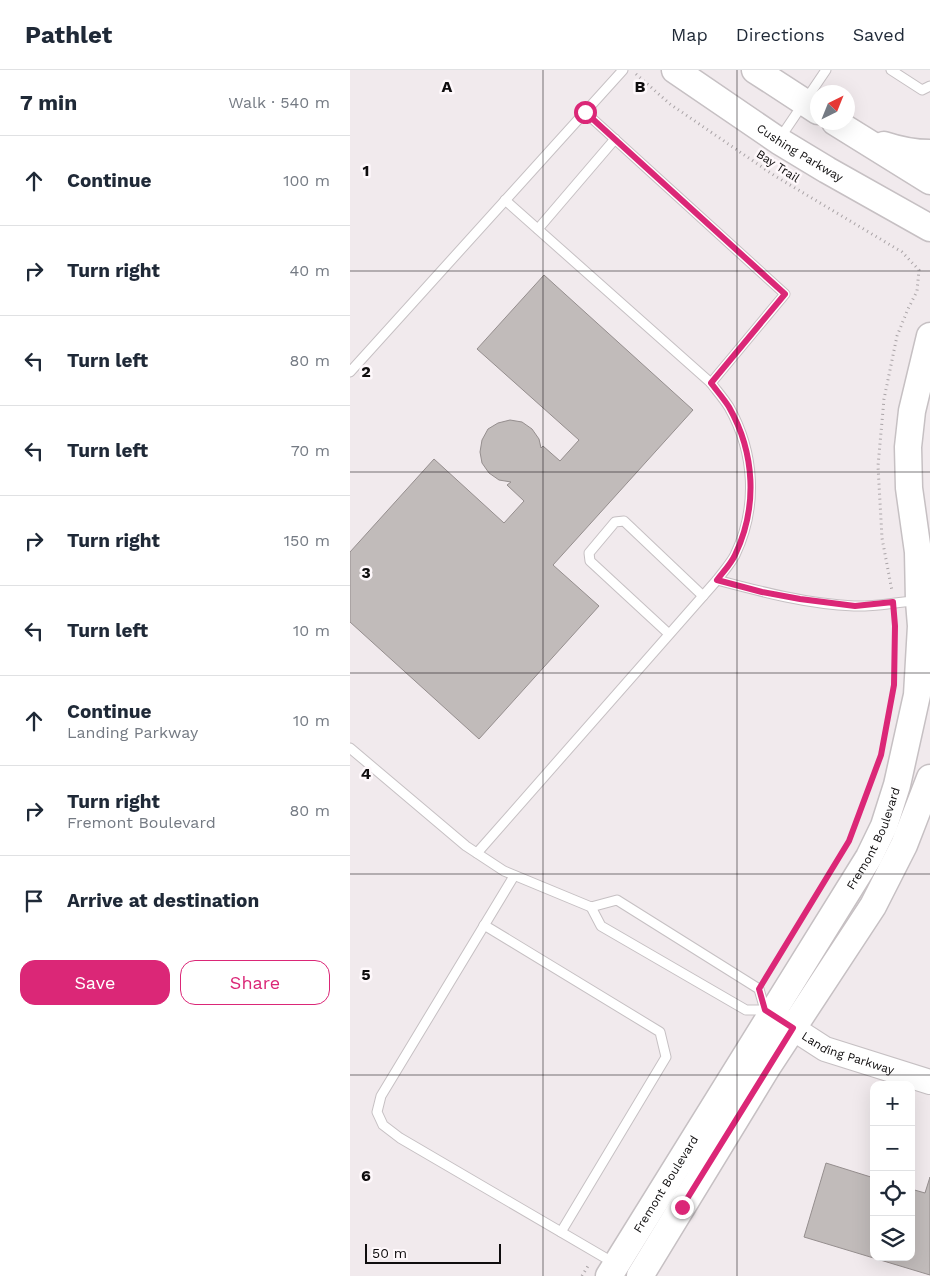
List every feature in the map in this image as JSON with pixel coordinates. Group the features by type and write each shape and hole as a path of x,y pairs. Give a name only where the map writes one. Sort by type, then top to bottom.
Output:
{"main road":[{"name":"Cushing Parkway","path":"675,70 835,175 930,228"},
{"path":"755,70 810,106"},
{"path":"847,130 930,181"},
{"path":"851,130 894,148 919,153 930,153"},
{"name":"Fremont Boulevard","path":"607,1265 869,857 884,826 897,785 917,695 921,626 906,602 924,563 909,488 908,447 912,411 930,336"},
{"path":"918,664 928,676 928,708 930,717"},
{"name":"Fremont Boulevard","path":"640,1276 793,1028 873,906 904,845 930,778"}],"street":[{"name":"Landing Parkway","path":"768,1012 825,1049 930,1082"}],"lane":[{"path":"350,372 623,70"},
{"path":"820,85 826,70"},
{"path":"891,70 922,90 930,86"},
{"path":"779,140 810,108"},
{"path":"585,112 785,294 711,383"},
{"path":"538,229 615,139"},
{"path":"477,853 717,580 734,556 745,529 752,496 750,465 742,434 729,407 711,383 505,200"},
{"path":"669,634 590,561 589,553 616,522 624,521 703,596"},
{"path":"717,580 762,592 855,606 906,602"},
{"path":"350,748 466,846 504,871 591,907 617,900 759,989 768,1012 746,1010 602,926 591,907"},
{"path":"514,876 380,1096 377,1112 383,1125 400,1138 561,1232 607,1265"},
{"path":"484,925 660,1032 666,1057 561,1232"}],"path":[{"name":"Bay Trail","path":"631,70 670,104 687,116 775,176 902,252 919,270 917,291 897,336 884,400 878,466 882,538 906,602"},
{"path":"894,675 895,626 906,602"},
{"path":"759,989 849,841 878,763"},
{"path":"582,1276 607,1265"}],"building":[{"path":"544,275 693,410 553,565 599,606 479,739 350,622 350,552 434,459 504,523 524,501 507,485 511,482 499,480 489,473 482,463 480,452 482,440 488,429 498,423 510,420 522,422 532,429 539,439 541,448 543,446 560,461 579,440 477,349"},
{"path":"826,1163 870,1177 870,1257 804,1237"},
{"path":"930,1177 930,1275 884,1261 915,1261 915,1190 925,1193"}],"route":[{"path":"585,112 785,294 711,383 729,407 742,434 750,465 752,496 745,529 734,556 717,580 762,592 855,606 893,602 895,626 894,685 881,755 849,841 759,989 765,1010 793,1028 682,1207"}]}
